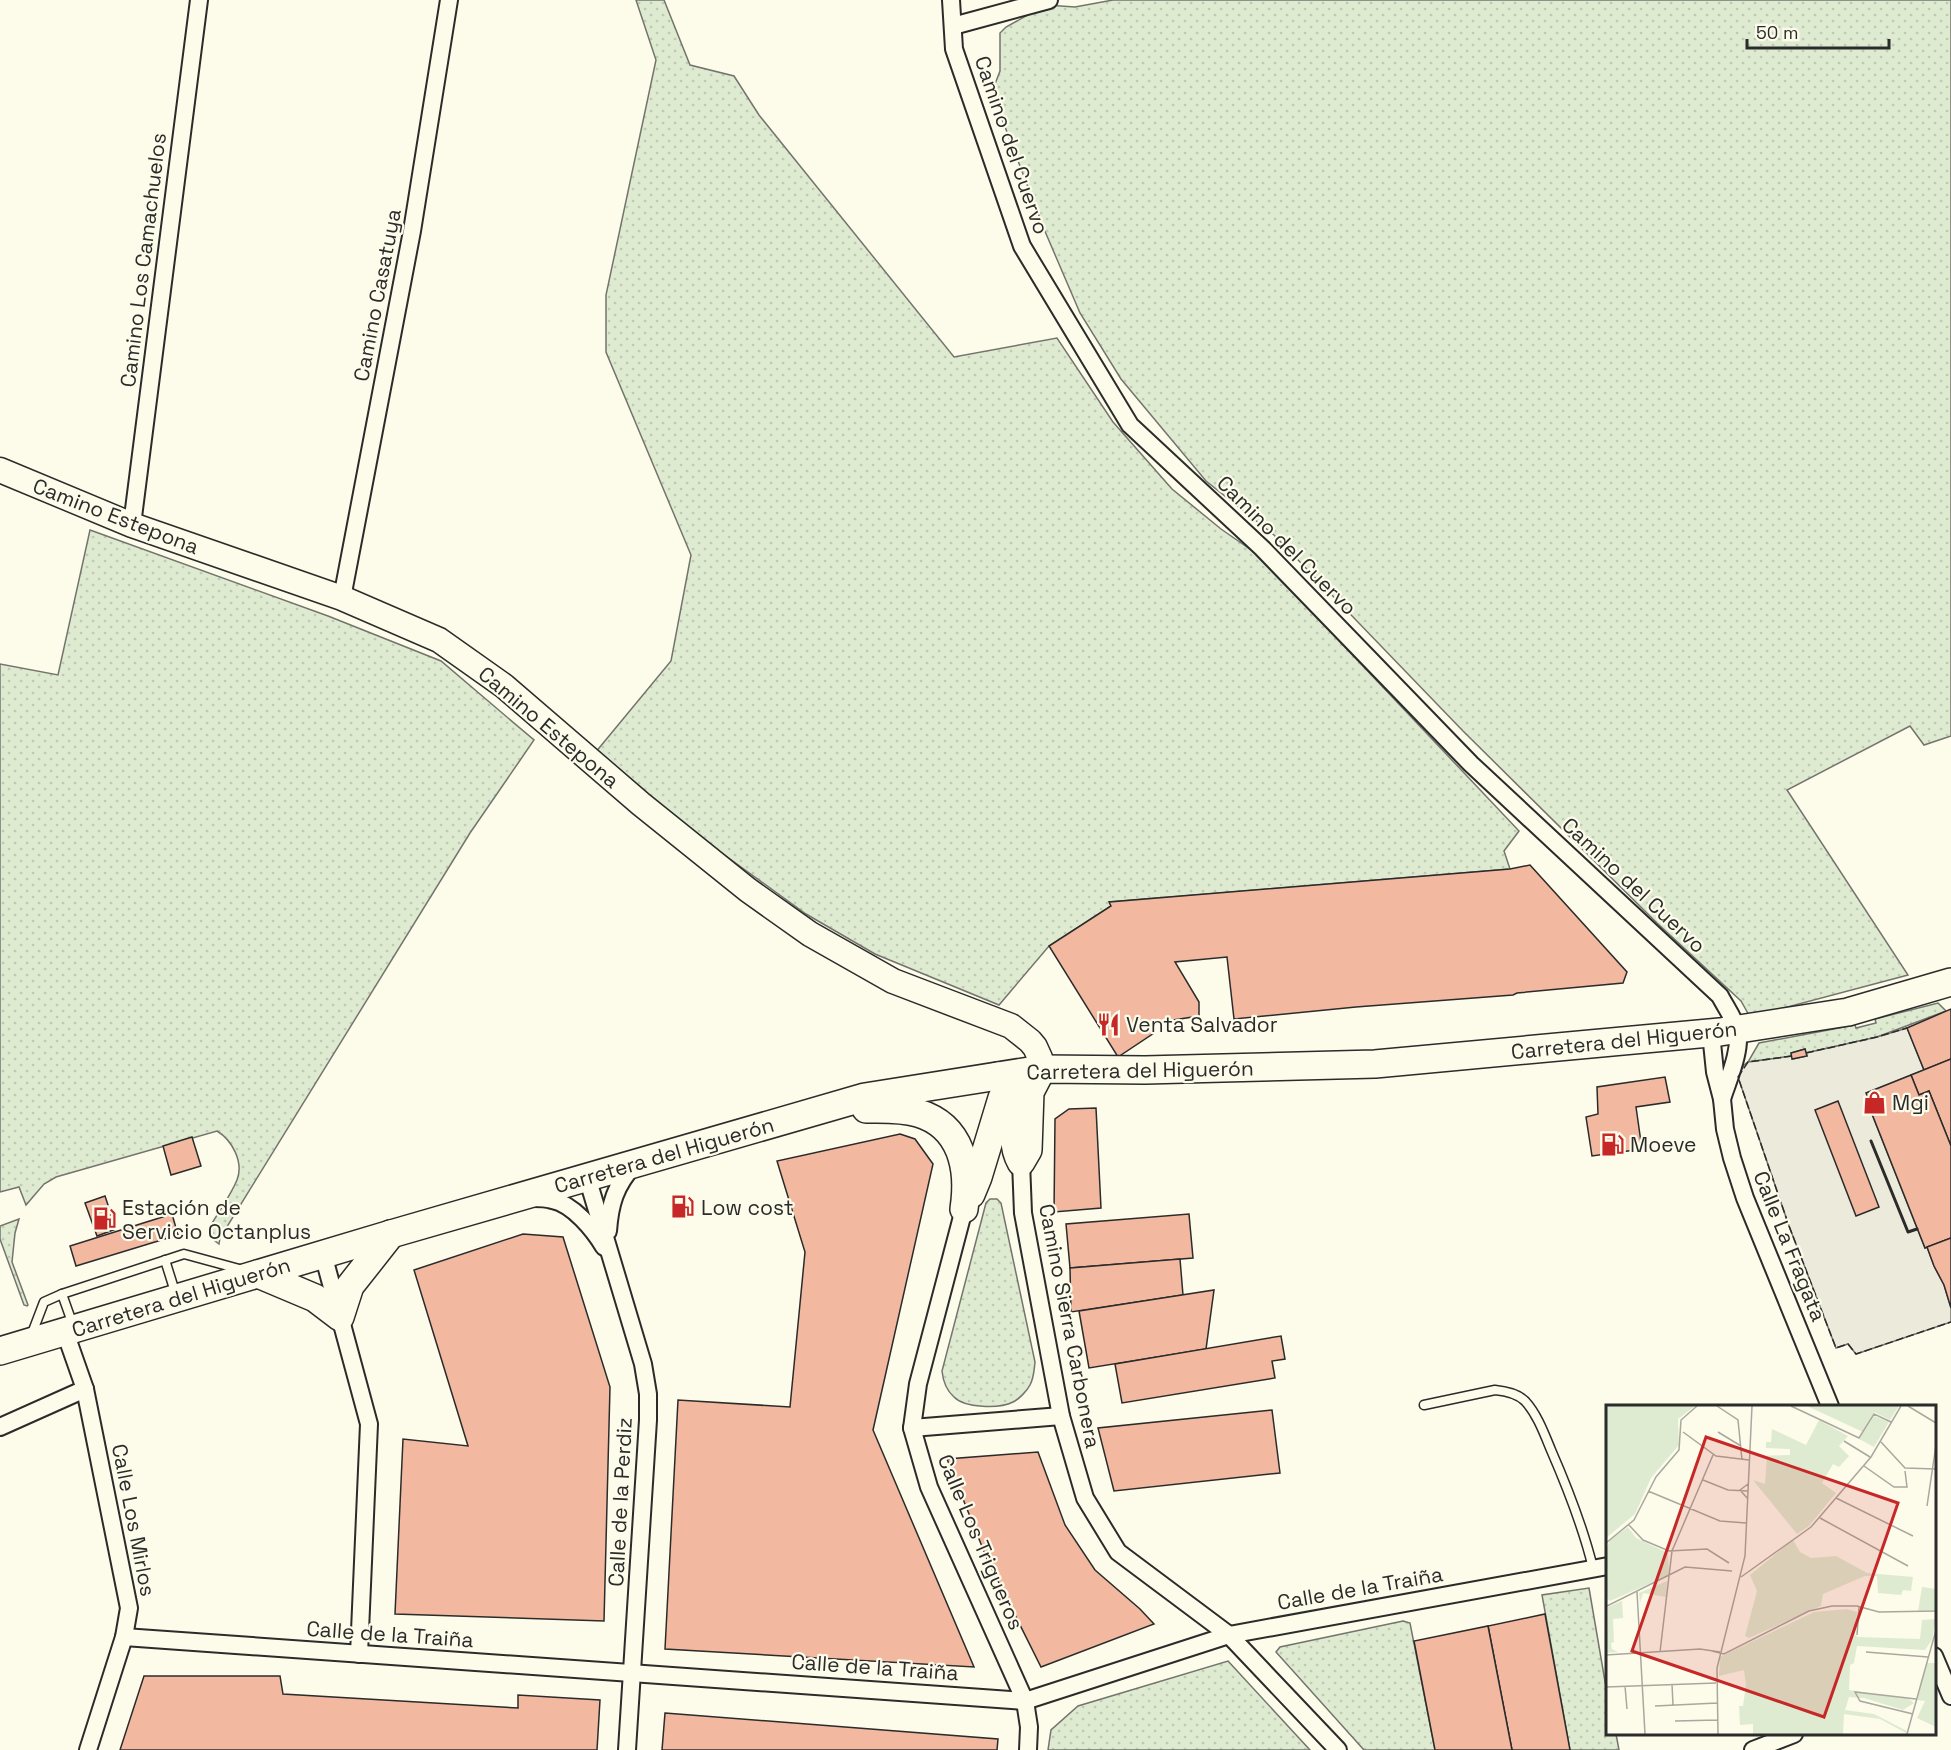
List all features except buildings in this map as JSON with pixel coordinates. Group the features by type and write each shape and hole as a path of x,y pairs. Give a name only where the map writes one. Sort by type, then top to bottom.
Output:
{"main road":[{"name":"Camino Estepona","path":"0,470 132,525 342,598 439,640 504,686 641,804 748,890 810,934 893,981 1011,1026 1030,1041 1040,1058 1019,1075"},
{"name":"Carretera del Higuerón","path":"0,1352 323,1254 865,1097 1019,1075 1375,1064 1724,1031 1848,1012 1951,982"},
{"path":"964,1209 985,1156 1002,1098 1019,1075 1030,1092 1028,1150 1021,1168"},
{"path":"793,1118 861,1109 897,1109 930,1117 955,1139 963,1160 967,1185 964,1209"},
{"path":"985,1156 994,1149 1004,1146 1008,1148 1021,1168"},
{"path":"258,1274 315,1298 340,1317 350,1286 391,1234"}],"street":[{"name":"Camino Los Camachuelos","path":"132,525 199,0"},
{"name":"Camino Casatuya","path":"342,598 412,231 449,0"},
{"name":"Camino del Cuervo","path":"951,0 954,49 1022,246 1130,425 1262,548 1471,765 1720,996 1724,1031"},
{"path":"953,27 1049,0"},
{"name":"Calle La Fragata","path":"1722,1099 1735,1058 1738,1040 1724,1031 1715,1072 1732,1158 1745,1198 1829,1405"},
{"name":"Calle de la Perdiz","path":"607,1241 612,1201 622,1180 635,1163"},
{"name":"Camino Sierra Carbonera","path":"1021,1168 1027,1237 1061,1416 1085,1498 1119,1552 1228,1635 1338,1750"},
{"name":"Calle de la Perdiz","path":"587,1177 643,1364 648,1394 627,1750"},
{"name":"Calle de la Perdiz","path":"520,1196 554,1200 566,1206 590,1228 613,1262"},
{"name":"Calle Los Trigueros","path":"964,1209 918,1384 912,1428 929,1487 1025,1701 1029,1727 1028,1750"},
{"path":"323,1254 369,1424 359,1654"},
{"name":"Calle Los Mirlos","path":"70,1331 129,1608 124,1637 88,1750"},
{"path":"0,1427 84,1389"},
{"path":"912,1428 1061,1416"},
{"name":"Calle de la Traiña","path":"124,1637 1025,1701 1228,1635 1600,1567"},
{"path":"1936,1658 1951,1696"},
{"path":"1753,1750 1791,1735"}],"lane":[{"path":"28,1343 44,1302 184,1254 258,1274"},
{"path":"165,1260 177,1298"},
{"path":"62,1294 70,1331"},
{"path":"1424,1406 1495,1390 1517,1395 1524,1401 1543,1430 1600,1567"}],"green space":[{"path":"636,0 664,0 690,65 734,76 759,115 954,357 1057,338 1113,422 1172,489 1221,529 1257,554 1519,831 1504,851 1510,869 1110,902 1111,906 1049,946 999,1005 875,954 806,914 658,807 595,753 671,661 691,555 606,352 606,295 656,60"},
{"path":"1113,0 1951,0 1951,736 1924,745 1910,726 1787,790 1908,975 1750,1017 1741,1001 1657,923 1463,731 1274,535 1206,481 1121,379 1080,313 1044,229 1002,119 995,84 1000,71 1000,33 1006,27 1046,5 1075,7"},
{"path":"90,530 328,616 441,661 534,740 470,833 220,1238 219,1244 211,1238 208,1230 237,1180 239,1166 232,1146 217,1131 56,1177 44,1184 26,1205 19,1187 0,1192 0,664 58,675"},
{"path":"1938,1003 1946,1011 1877,1037 1806,1053 1805,1049 1791,1053 1792,1056 1748,1062 1759,1043 1855,1025 1856,1028 1876,1023 1875,1019"},
{"path":"990,1199 997,1199 1001,1203 1035,1362 1034,1374 1023,1395 1013,1402 999,1406 974,1405 959,1401 945,1385 942,1371 986,1203"},
{"path":"19,1219 12,1262 27,1306 24,1305 0,1239 0,1226"},
{"path":"1589,1588 1606,1687 1606,1735 1616,1735 1619,1750 1570,1750 1542,1595"},
{"path":"1403,1621 1410,1623 1435,1750 1364,1750 1276,1652 1280,1647"},
{"path":"1228,1661 1310,1750 1048,1750 1051,1730 1078,1706"}],"shaded area":[{"path":"1907,1028 1924,1070 1867,1093 1874,1113 1872,1114 1925,1248 1927,1247 1944,1285 1951,1308 1951,1322 1856,1354 1848,1344 1836,1348 1789,1226 1738,1077 1748,1062 1792,1056 1793,1059 1807,1056 1806,1053"}],"fence":[{"path":"1806,1053 1907,1028"},
{"path":"1792,1056 1748,1062 1738,1077 1789,1226 1836,1348 1848,1344 1856,1354 1951,1322"}],"wall":[{"path":"1871,1141 1908,1232 1917,1229"}],"place":[{"name":"Venta Salvador","path":"1108,1024"},
{"name":"Mgi","path":"1874,1102"},
{"name":"Moeve","path":"1612,1144"},
{"name":"Low cost","path":"683,1207"},
{"name":"Estación de Servicio Octanplus","path":"104,1219"}]}
